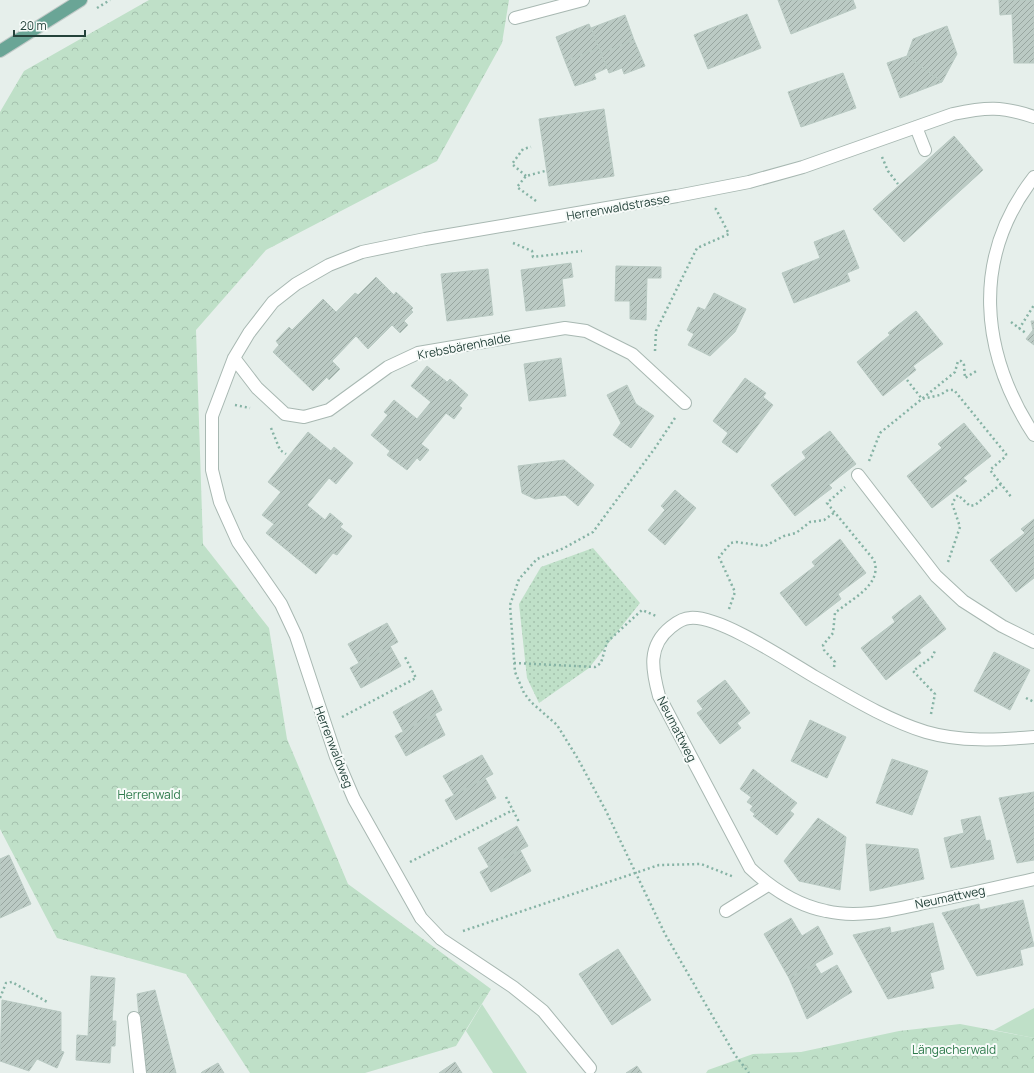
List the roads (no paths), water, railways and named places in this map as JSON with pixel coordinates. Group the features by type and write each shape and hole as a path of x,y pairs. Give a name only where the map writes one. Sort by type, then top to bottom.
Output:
{"main road":[{"path":"0,51 81,0"}],"street":[{"path":"515,18 583,0"},
{"name":"Herrenwaldstrasse","path":"234,358 249,333 273,302 296,284 329,265 362,252 425,239 750,182 803,167 953,114 994,108 1013,110 1034,117"},
{"path":"916,127 925,150"},
{"path":"1034,177 1020,196 1003,228 994,264 989,298 992,326 1000,370 1017,407 1034,435"},
{"name":"Krebsbärenhalde","path":"234,358 257,388 285,414 304,417 329,410 388,367 418,353 565,328 586,331 632,354 685,403"},
{"name":"Herrenwaldweg","path":"234,358 212,416 212,470 220,502 238,542 281,604 293,630 336,757 354,800 421,918 441,939 513,987 543,1011 590,1068"},
{"path":"858,475 936,576 963,600 1002,626 1034,642"},
{"name":"Neumattweg","path":"1034,737 1004,740 963,738 926,732 887,717 750,638 724,626 705,620 690,618 678,622 661,637 654,651 652,670 658,696 750,868 768,885 804,904 827,911 852,914 908,906 1034,879"},
{"path":"726,911 768,885"},
{"path":"134,1018 140,1073"}],"park label":[{"name":"Herrenwald","path":"149,794"},
{"name":"Längacherwald","path":"954,1049"}]}
